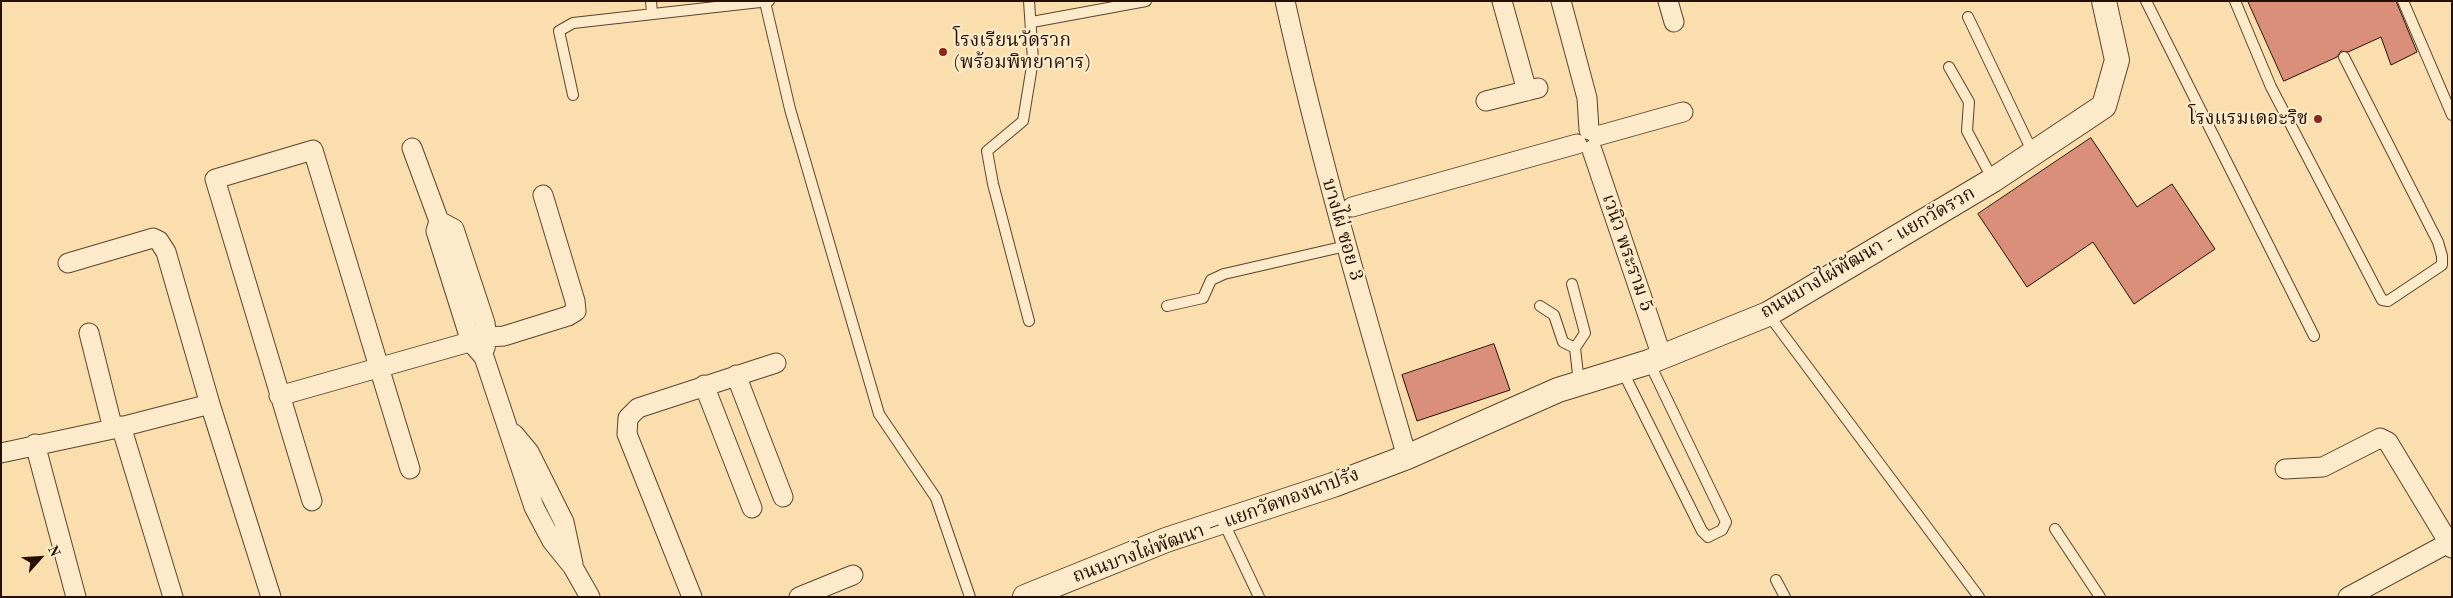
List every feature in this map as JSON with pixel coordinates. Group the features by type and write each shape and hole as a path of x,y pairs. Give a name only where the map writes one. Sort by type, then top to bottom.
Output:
{"street":[{"name":"บางไผ่ ซอย 3","path":"1285,1 1311,116 1346,246 1407,457"},
{"path":"1486,101 1532,90 1502,1"},
{"name":"เวนิว พระราม 5","path":"1561,1 1587,98 1589,140 1656,359"},
{"path":"1668,1 1674,22"},
{"name":"ถนนบางไผ่พัฒนา - แยกวัดรวก","path":"1407,457 1558,390 1656,359 1768,314 1993,180 2104,106 2117,60 2104,1"},
{"path":"1352,207 1682,112"},
{"path":"412,148 439,221 436,231 479,339 534,507 552,541 573,567 590,597"},
{"path":"312,501 215,179 313,150 410,469"},
{"path":"279,396 479,339 504,336 568,316 576,311 575,301 543,195"},
{"path":"68,263 153,238 159,242 166,252 210,404 271,597"},
{"path":"89,333 117,428 173,597"},
{"path":"692,597 627,434 628,418 638,408 776,363"},
{"path":"736,375 783,497"},
{"path":"704,385 752,508"},
{"path":"1,452 117,428 210,404"},
{"path":"2285,469 2323,467 2380,438 2388,442 2451,544 2348,597"},
{"path":"35,444 76,597"},
{"name":"ถนนบางไผ่พัฒนา – แยกวัดทองนาปรัง","path":"1025,597 1166,540 1333,485 1407,457"},
{"path":"798,597 853,575"}],"lane":[{"path":"650,1 652,14"},
{"path":"573,95 559,31 573,23 769,1"},
{"path":"1029,1 1032,22 1033,60 1023,121 987,151 993,184 1029,320"},
{"path":"1032,22 1146,1"},
{"path":"2146,1 2314,336"},
{"path":"2235,1 2271,87 2382,300 2388,301 2442,265 2442,256 2438,242 2344,57"},
{"path":"2403,1 2452,116"},
{"path":"765,2 790,109 879,414 936,498 970,597"},
{"path":"1968,17 2033,153"},
{"path":"1949,67 1969,102 1967,130 1993,180"},
{"path":"1167,306 1203,298 1211,280 1224,274 1346,246"},
{"path":"1572,284 1585,333 1575,348 1579,383"},
{"path":"1540,306 1554,315 1563,342 1575,348"},
{"path":"1768,314 1979,597"},
{"path":"1622,370 1702,531 1708,537 1722,530 1726,522 1656,359"},
{"path":"1223,521 1259,597"},
{"path":"2055,528 2100,597"},
{"path":"1776,580 1785,597"}],"building":[{"path":"2248,1 2396,1 2417,52 2391,65 2381,37 2348,52 2341,51 2337,57 2284,81"},
{"path":"2091,138 2137,207 2172,184 2215,249 2134,304 2093,242 2027,287 1978,214"},
{"path":"1494,344 1510,390 1417,421 1402,375"}],"place":[{"name":"โรงเรียนวัดรวก (พร้อมพิทยาคาร)","path":"943,52"},
{"name":"โรงแรมเดอะริช","path":"2318,119"}]}
